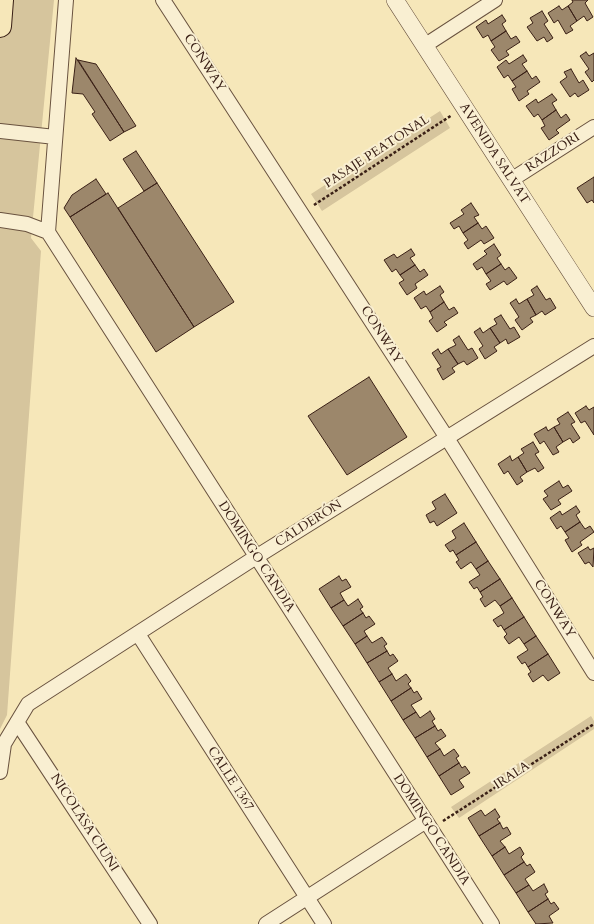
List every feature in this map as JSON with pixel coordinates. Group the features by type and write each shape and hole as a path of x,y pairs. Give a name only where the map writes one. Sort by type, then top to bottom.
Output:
{"highway":[{"path":"0,26 2,0"}],"street":[{"path":"0,220 27,224 48,232 66,0"},
{"name":"CONWAY","path":"163,0 447,438 594,673"},
{"name":"AVENIDA SALVAT","path":"395,0 594,308"},
{"path":"424,46 496,0"},
{"name":"RAZZORI","path":"511,180 594,127"},
{"path":"0,131 55,138"},
{"name":"DOMINGO CANDIA","path":"48,232 492,924"},
{"name":"CALDERÓN","path":"0,772 4,744 28,704 256,557 594,346"},
{"name":"CALLE 1367","path":"138,634 324,924"},
{"name":"NICOLASA CIUNI","path":"17,722 150,924"},
{"path":"266,924 306,898 428,825"}],"path":[{"name":"PASAJE PEATONAL","path":"301,213 464,107"},
{"name":"IRALA","path":"428,825 594,724"}],"shaded area":[{"path":"0,0 54,0 31,238 41,251 7,715 0,729"},
{"path":"440,111 450,128 322,211 311,194"},
{"path":"591,716 594,721 594,729 459,818 451,807"}],"building":[{"path":"572,0 588,0 585,3 593,17 587,21 584,16 577,21 568,6 573,2"},
{"path":"559,6 562,10 568,6 577,21 570,26 573,30 566,34 558,20 554,23 548,13"},
{"path":"542,11 548,21 544,24 553,38 547,42 544,37 537,41 527,27 533,23 530,18"},
{"path":"502,15 506,21 502,24 506,31 491,41 488,35 483,38 476,27 486,20 488,24"},
{"path":"506,31 511,39 516,36 520,42 506,51 509,55 499,61 491,50 495,47 491,41"},
{"path":"586,52 589,56 594,53 594,80 592,82 585,72 589,69 580,56"},
{"path":"523,55 527,61 522,64 527,71 512,81 508,75 504,78 497,67 506,60 509,64"},
{"path":"76,58 124,132 110,141 92,114 95,112 83,94 72,93"},
{"path":"78,60 96,64 136,126 124,132"},
{"path":"571,69 579,83 583,80 589,90 578,97 575,93 570,97 560,82 567,77 564,72"},
{"path":"527,71 532,79 536,76 540,82 527,91 529,94 519,101 512,89 516,87 512,81"},
{"path":"552,94 557,100 552,103 556,110 542,120 538,114 534,117 526,106 536,99 538,103"},
{"path":"556,110 561,118 566,114 570,120 556,130 559,133 549,140 541,128 545,126 542,120"},
{"path":"136,151 157,183 144,191 123,159"},
{"path":"594,177 594,203 592,200 587,203 577,188"},
{"path":"96,179 106,194 70,217 64,208 72,195"},
{"path":"157,183 234,302 194,327 118,208"},
{"path":"108,193 194,327 156,352 70,217"},
{"path":"471,203 479,215 474,217 478,223 463,233 459,226 454,229 450,223 464,214 461,210"},
{"path":"478,223 482,229 486,226 494,238 484,244 481,240 468,249 464,243 468,240 463,233"},
{"path":"494,244 501,255 497,258 501,264 486,274 482,267 477,270 473,264 487,254 484,251"},
{"path":"411,249 415,255 410,258 415,265 400,275 396,269 392,272 384,260 394,254 397,258"},
{"path":"501,264 505,270 509,267 517,278 507,285 504,281 490,290 486,284 491,281 486,274"},
{"path":"415,265 420,272 424,269 428,275 415,284 417,288 407,295 399,283 404,280 400,275"},
{"path":"440,286 444,292 440,295 444,302 430,312 426,306 421,309 414,298 424,291 426,295"},
{"path":"537,286 546,300 550,298 556,308 545,315 542,311 536,315 527,299 534,295 531,290"},
{"path":"516,299 519,304 527,299 536,315 530,318 533,322 522,330 515,320 519,317 510,303"},
{"path":"444,302 449,310 454,307 458,313 444,322 447,325 437,332 429,321 433,318 430,312"},
{"path":"501,315 510,329 514,327 520,337 508,344 506,339 500,343 490,328 497,324 494,319"},
{"path":"480,328 483,333 490,328 500,343 494,347 497,351 485,359 479,349 483,346 474,332"},
{"path":"459,336 468,350 472,348 478,358 467,365 464,361 458,364 448,349 456,345 453,340"},
{"path":"438,349 441,354 448,349 458,364 452,368 455,372 443,380 437,369 441,367 432,353"},
{"path":"369,377 407,437 347,475 308,416"},
{"path":"586,406 589,410 594,407 594,435 585,421 581,423 575,413"},
{"path":"568,412 575,422 571,424 580,438 573,443 570,438 563,442 554,427 560,424 557,419"},
{"path":"546,427 548,431 554,427 563,442 556,447 559,452 553,455 544,441 540,444 534,434"},
{"path":"533,442 539,452 535,454 544,468 538,472 535,468 527,472 518,457 524,453 521,449"},
{"path":"510,456 512,461 518,457 527,472 520,477 523,481 517,485 508,471 504,474 498,464"},
{"path":"559,481 563,488 568,485 572,491 558,500 561,504 551,510 543,499 548,496 544,491"},
{"path":"445,494 457,513 437,526 434,521 430,523 426,515 436,509 432,502"},
{"path":"576,506 580,512 576,515 580,522 565,532 561,526 557,529 550,518 560,511 562,515"},
{"path":"580,522 585,529 590,526 594,532 580,542 582,545 572,552 565,540 569,538 565,532"},
{"path":"464,523 476,542 456,555 453,550 450,552 445,545 456,538 452,531"},
{"path":"476,542 488,561 476,569 471,562 461,569 456,562 459,560 456,555"},
{"path":"588,547 590,550 594,548 593,567 589,562 585,564 578,553"},
{"path":"488,561 500,579 480,592 477,587 474,589 469,582 480,575 476,569"},
{"path":"339,576 342,581 346,579 351,587 340,593 344,600 331,608 319,589"},
{"path":"500,579 512,598 500,606 495,600 485,607 480,599 483,597 480,592"},
{"path":"512,598 524,617 504,630 501,625 498,627 493,620 504,613 500,606"},
{"path":"358,599 363,607 360,609 363,613 343,626 331,608 344,600 348,606"},
{"path":"363,613 366,618 369,616 375,624 364,631 367,636 355,644 343,626"},
{"path":"524,617 536,636 524,644 519,637 509,644 504,637 507,634 504,630"},
{"path":"367,636 372,643 382,637 387,644 384,646 387,651 367,663 355,644"},
{"path":"536,636 548,654 528,667 525,662 522,664 517,657 528,650 524,644"},
{"path":"387,651 390,656 393,654 398,661 388,668 392,674 379,682 367,663"},
{"path":"548,654 560,673 548,681 543,675 533,682 528,674 531,672 528,667"},
{"path":"392,674 396,681 406,674 411,681 408,684 411,688 391,701 379,682"},
{"path":"411,688 414,693 417,691 422,699 411,705 416,712 403,720 391,701"},
{"path":"430,711 435,719 432,721 435,726 415,738 403,720 416,712 420,718"},
{"path":"435,726 438,731 441,729 446,736 435,743 440,749 427,757 415,738"},
{"path":"440,749 444,756 454,749 459,756 456,758 459,763 439,776 427,757"},
{"path":"459,763 462,768 465,766 470,773 459,780 464,787 451,795 439,776"},
{"path":"495,809 500,817 497,819 500,823 479,836 468,818 481,810 485,816"},
{"path":"500,823 503,829 507,827 511,834 500,841 505,847 492,856 479,836"},
{"path":"505,847 509,854 520,847 524,854 521,857 524,862 504,875 492,856"},
{"path":"524,862 527,866 530,864 535,872 525,879 529,885 516,893 504,875"},
{"path":"544,884 548,892 545,894 548,899 528,912 516,893 529,885 533,891"},
{"path":"548,899 551,904 554,902 559,909 549,916 553,923 536,924 528,912"}]}
